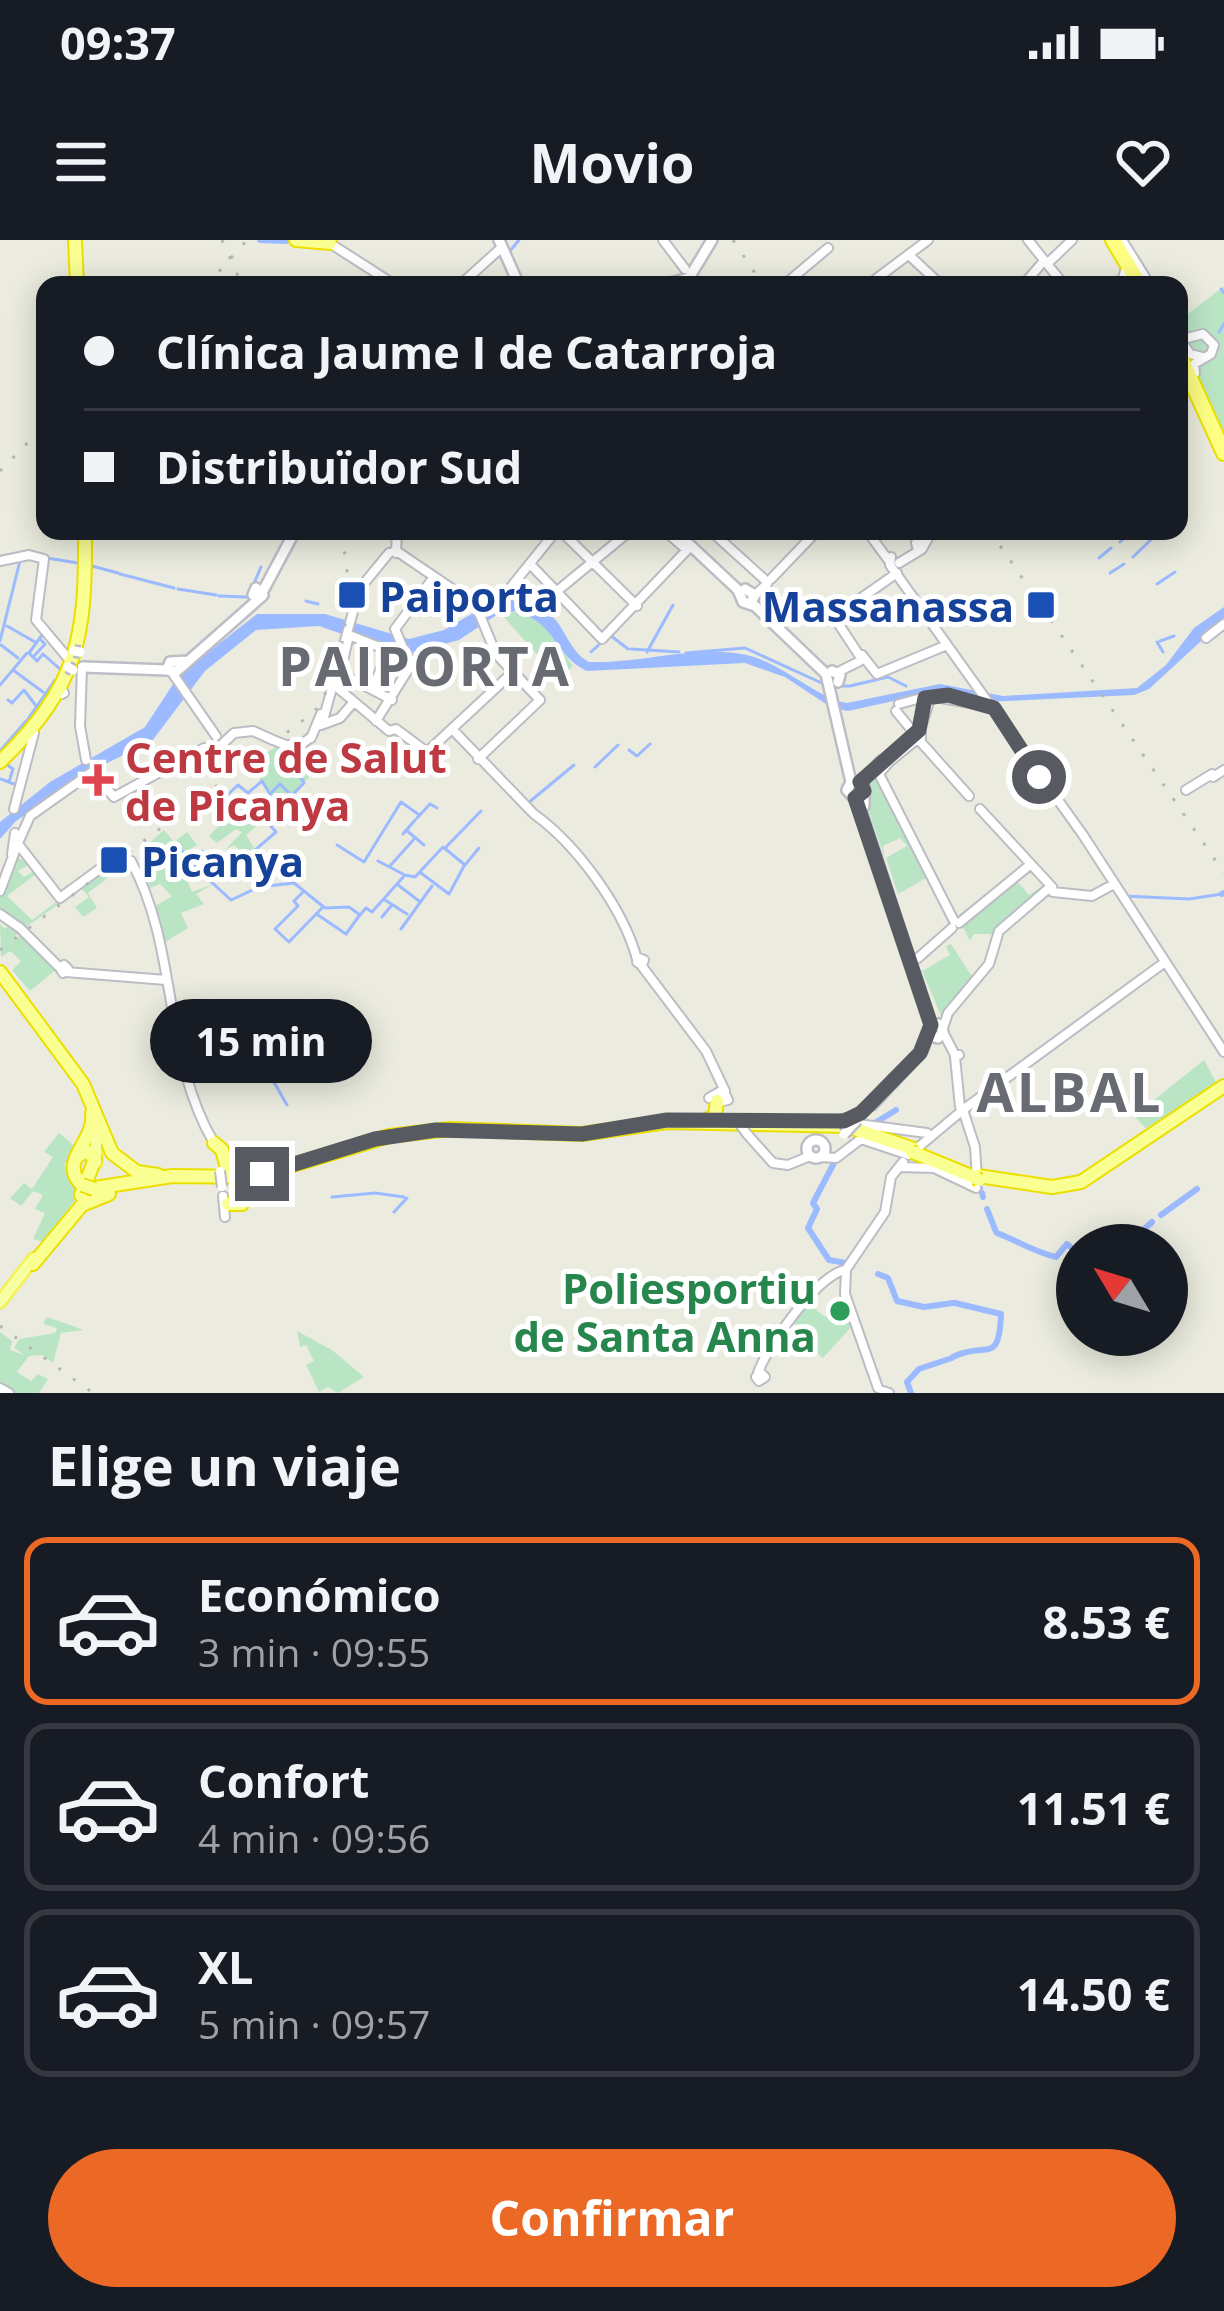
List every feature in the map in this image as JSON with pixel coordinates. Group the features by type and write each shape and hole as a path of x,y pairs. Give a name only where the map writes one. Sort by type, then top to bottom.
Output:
{"highway":[{"path":"296,240 329,242"},
{"path":"74,243 76,276"},
{"path":"1117,246 1131,276"},
{"path":"1188,360 1224,453"},
{"path":"1188,379 1210,418"},
{"path":"1188,379 1224,443"},
{"path":"18,741 77,656 83,540"},
{"path":"0,759 61,693 78,662 84,540"},
{"path":"18,741 78,662 84,540"},
{"path":"18,741 75,655 82,581"},
{"path":"1,976 81,1085 94,1119 89,1139 72,1162 73,1175 88,1186 169,1178 225,1194 262,1174 375,1139 436,1130 582,1134 668,1122 846,1126 881,1137 909,1158 977,1180 1053,1190 1083,1184 1224,1087"},
{"path":"1,976 94,1104 107,1145 127,1167 225,1194 286,1168"},
{"path":"977,1180 1062,1186 1088,1179 1224,1087"},
{"path":"619,1129 694,1122 723,1103 791,1126 820,1148"},
{"path":"791,1126 830,1122"},
{"path":"88,1186 172,1175 244,1202 253,1182 286,1168 418,1135 582,1137 668,1125 791,1126 881,1137"},
{"path":"820,1148 818,1133 881,1137"},
{"path":"418,1135 464,1136"},
{"path":"217,1147 230,1174 262,1174"},
{"path":"78,1202 95,1161 87,1151 73,1162 88,1186"},
{"path":"33,1264 86,1201 169,1178"}],"main road":[{"path":"681,276 712,240"},
{"path":"503,243 516,276"},
{"path":"78,662 174,669 248,610 290,540"},
{"path":"688,540 835,676 839,715 858,787 938,1029"},
{"path":"820,1148 882,1096 938,1029"},
{"path":"830,1122 854,1118 882,1096 938,1029"},
{"path":"0,1304 78,1202 94,1170 96,1120 81,1085"},
{"path":"0,1304 97,1172 102,1148 94,1104"}],"street":[{"path":"663,240 681,276"},
{"path":"881,276 928,240"},
{"path":"1029,240 1057,276"},
{"path":"1031,276 1070,241"},
{"path":"329,242 381,276"},
{"path":"469,276 503,243"},
{"path":"795,276 828,248"},
{"path":"910,256 931,276"},
{"path":"1188,341 1210,338 1214,347 1210,355 1194,363 1188,379 1224,463"},
{"path":"1188,351 1192,356 1210,355"},
{"path":"324,721 359,590 392,553 395,540"},
{"path":"477,606 506,593 532,564 544,540"},
{"path":"570,540 637,606"},
{"path":"556,592 618,540"},
{"path":"532,564 602,639 687,550 675,540"},
{"path":"721,540 766,580"},
{"path":"750,595 806,540"},
{"path":"874,540 1224,1050"},
{"path":"866,662 834,617 924,542"},
{"path":"392,553 477,606 496,654 540,700 478,759"},
{"path":"0,561 29,555 44,559 35,620 78,662 86,760"},
{"path":"376,721 392,700 406,657 395,636 398,623 434,576"},
{"path":"1206,638 1224,624"},
{"path":"347,633 406,657"},
{"path":"835,676 866,662 927,653 947,645"},
{"path":"0,891 17,841 87,776 98,774 110,795 122,793 215,740 245,730 286,745 307,741 324,721 370,687 388,652"},
{"path":"174,669 215,740"},
{"path":"335,682 389,731 396,729 427,752 513,672"},
{"path":"335,682 370,687 392,700"},
{"path":"324,721 335,682"},
{"path":"14,809 28,745 61,693"},
{"path":"989,706 944,696 899,708 1050,889 1090,894 1112,885"},
{"path":"858,787 917,735 928,699"},
{"path":"453,730 556,831 613,906 640,961 706,1051 723,1103 773,1163 820,1148 837,1157 861,1139 909,1158"},
{"path":"1185,789 1224,769"},
{"path":"876,773 955,924"},
{"path":"17,841 60,898 124,851"},
{"path":"131,861 198,1117 217,1147 225,1194"},
{"path":"913,957 1031,864"},
{"path":"952,1007 990,964 1001,931 1050,889"},
{"path":"977,1180 955,1055 938,1029 989,964 1000,930 1050,889"},
{"path":"0,914 62,967 163,976"},
{"path":"883,1392 844,1291 846,1270 885,1212 891,1177 930,1133 1165,962"},
{"path":"830,1122 930,1133"},
{"path":"758,1379 778,1334 831,1275 846,1270"},
{"path":"0,1388 9,1393"}],"green space":[{"path":"1224,286 1224,434 1188,358 1188,314"},
{"path":"517,611 544,626 573,666 559,679 501,614"},
{"path":"279,744 285,752 301,749 318,765 296,794 246,835 256,851 248,858 234,845 225,850 242,832 236,829 217,843 209,836 235,809 253,820 249,814 270,793 259,778 266,772 263,756"},
{"path":"873,774 866,783 877,776 928,877 898,894 886,858 907,846 900,838 883,846 885,859 866,803 865,780"},
{"path":"164,830 174,842 187,832 197,845 184,853 193,866 183,871 192,892 213,884 196,894 204,904 181,913 188,928 159,946 152,920 160,918 154,907 172,896 160,884 150,888 147,877 167,855 160,858 149,843"},
{"path":"18,858 30,864 18,871 24,877 39,872 7,896 32,920 112,861 85,886 110,869 114,873 88,893 97,908 83,917 75,907 89,897 81,888 23,929 0,913 0,897"},
{"path":"1016,880 1029,895 1045,884 996,934 974,934 970,941 962,925"},
{"path":"0,924 5,929 11,924 19,932 12,941 21,935 58,968 30,991 12,970 21,961 10,951 1,957"},
{"path":"951,944 975,981 942,1018 922,971 950,955 946,946"},
{"path":"1204,1060 1217,1084 1146,1128 1134,1116"},
{"path":"59,1133 77,1148 64,1165 80,1193 44,1242 33,1239 45,1213 35,1209 43,1195 33,1191 21,1206 10,1198 24,1183 32,1189 53,1157 44,1152"},
{"path":"844,1294 853,1325 823,1358 795,1334 800,1328 793,1322 808,1303 825,1317"},
{"path":"47,1317 84,1330 61,1333 53,1363 42,1355 29,1356 17,1372 31,1381 38,1374 48,1379 39,1393 10,1393 0,1387 0,1332 12,1341 10,1350 24,1355 14,1348 19,1339 55,1333 57,1328 43,1324"},
{"path":"297,1331 332,1350 364,1377 338,1393 328,1387 319,1392 306,1365 314,1361 306,1345 300,1347"}],"water":[{"path":"499,598 546,611 589,662 708,652 747,655 847,703 940,684 1003,696 1137,688 1166,665 1194,628 1224,607 1224,620 1149,689 1134,695 983,702 939,691 848,711 832,708 785,677 745,663 587,671 541,625 518,612 518,617 516,611 498,614 459,640 403,655 319,626 256,630 205,671 152,741 93,770 16,821 0,839 0,822 50,782 145,727 179,675 257,614 325,614 409,639 444,630"}],"waterway":[{"path":"260,240 286,241"},
{"path":"273,240 286,240"},
{"path":"510,251 519,240"},
{"path":"1221,289 1224,293"},
{"path":"1219,332 1224,324"},
{"path":"1133,557 1151,540"},
{"path":"1099,558 1111,548"},
{"path":"47,558 78,563"},
{"path":"0,641 20,561"},
{"path":"1110,573 1124,564"},
{"path":"92,566 118,573"},
{"path":"249,595 261,567"},
{"path":"1157,584 1175,572"},
{"path":"120,574 174,588"},
{"path":"178,589 216,595"},
{"path":"219,596 246,597"},
{"path":"306,601 318,604"},
{"path":"647,652 673,605"},
{"path":"7,626 35,642"},
{"path":"42,635 29,653 37,661 43,654 61,670"},
{"path":"610,635 628,649"},
{"path":"1160,641 1174,636"},
{"path":"35,655 45,644 41,640"},
{"path":"591,652 603,641"},
{"path":"1157,642 1163,652"},
{"path":"1,645 18,658"},
{"path":"686,653 745,648 826,685"},
{"path":"631,649 679,652"},
{"path":"0,685 27,653"},
{"path":"13,670 43,692"},
{"path":"850,686 888,677 906,686"},
{"path":"28,719 55,680"},
{"path":"843,686 848,686"},
{"path":"8,700 12,703 24,690 37,707"},
{"path":"0,751 26,721"},
{"path":"629,750 637,756 650,744"},
{"path":"595,767 618,745"},
{"path":"281,754 290,763 296,757"},
{"path":"266,821 304,783 298,773 304,765 297,758"},
{"path":"6,764 13,769 9,782"},
{"path":"528,803 574,765"},
{"path":"1,779 14,784"},
{"path":"223,799 238,785 248,793 262,781 270,794 280,784 293,797"},
{"path":"337,845 364,862 401,802 418,814"},
{"path":"417,818 430,804 437,808"},
{"path":"446,847 481,811"},
{"path":"403,834 415,820"},
{"path":"202,851 227,874 276,832 268,823"},
{"path":"406,830 424,845"},
{"path":"390,866 415,838"},
{"path":"175,844 170,859 180,873 194,866 231,900 259,887 294,883 325,908 349,907 360,915 366,908 372,912 405,875 415,877 443,847 465,865 479,848"},
{"path":"177,844 192,865"},
{"path":"378,861 403,874"},
{"path":"421,873 449,894 464,866"},
{"path":"398,885 419,901"},
{"path":"401,929 432,886"},
{"path":"304,891 294,901 298,906 275,929 289,942 323,907"},
{"path":"1124,896 1189,899 1222,894"},
{"path":"385,900 407,914"},
{"path":"382,917 391,906"},
{"path":"318,915 346,934 359,916"},
{"path":"273,1081 278,1089"},
{"path":"279,1091 287,1105"},
{"path":"873,1124 896,1110"},
{"path":"834,1163 813,1203 817,1209 808,1228 829,1260 846,1263"},
{"path":"1161,1215 1197,1189"},
{"path":"332,1197 375,1193 404,1197"},
{"path":"982,1193 983,1197"},
{"path":"394,1212 407,1198"},
{"path":"987,1209 996,1232"},
{"path":"997,1233 1056,1257"},
{"path":"878,1274 888,1278 897,1301 924,1307 953,1303"},
{"path":"953,1357 994,1346 1001,1314 955,1303"},
{"path":"911,1393 907,1382 919,1369 952,1358"}],"railway":[{"path":"222,240 238,276"},
{"path":"215,276 247,240"},
{"path":"733,240 757,276"},
{"path":"0,471 36,434"},
{"path":"0,950 314,712 334,672 345,624 347,574 341,540"},
{"path":"996,540 1224,873"},
{"path":"0,1326 93,1393"}],"place":[{"name":"Paiporta","path":"352,595"},
{"name":"Massanassa","path":"1041,605"},
{"name":"Centre de Salut de Picanya","path":"98,780"},
{"name":"Picanya","path":"114,860"},
{"name":"Poliesportiu de Santa Anna","path":"840,1311"}],"district":[{"name":"PAIPORTA","path":"425,665"},
{"name":"ALBAL","path":"1070,1091"}],"route":[{"path":"262,1174 375,1139 436,1130 582,1134 657,1121 797,1124 854,1118 920,1053 931,1025 855,798 864,791 860,782 913,738 925,698 937,694 994,708 1039,777"}]}
